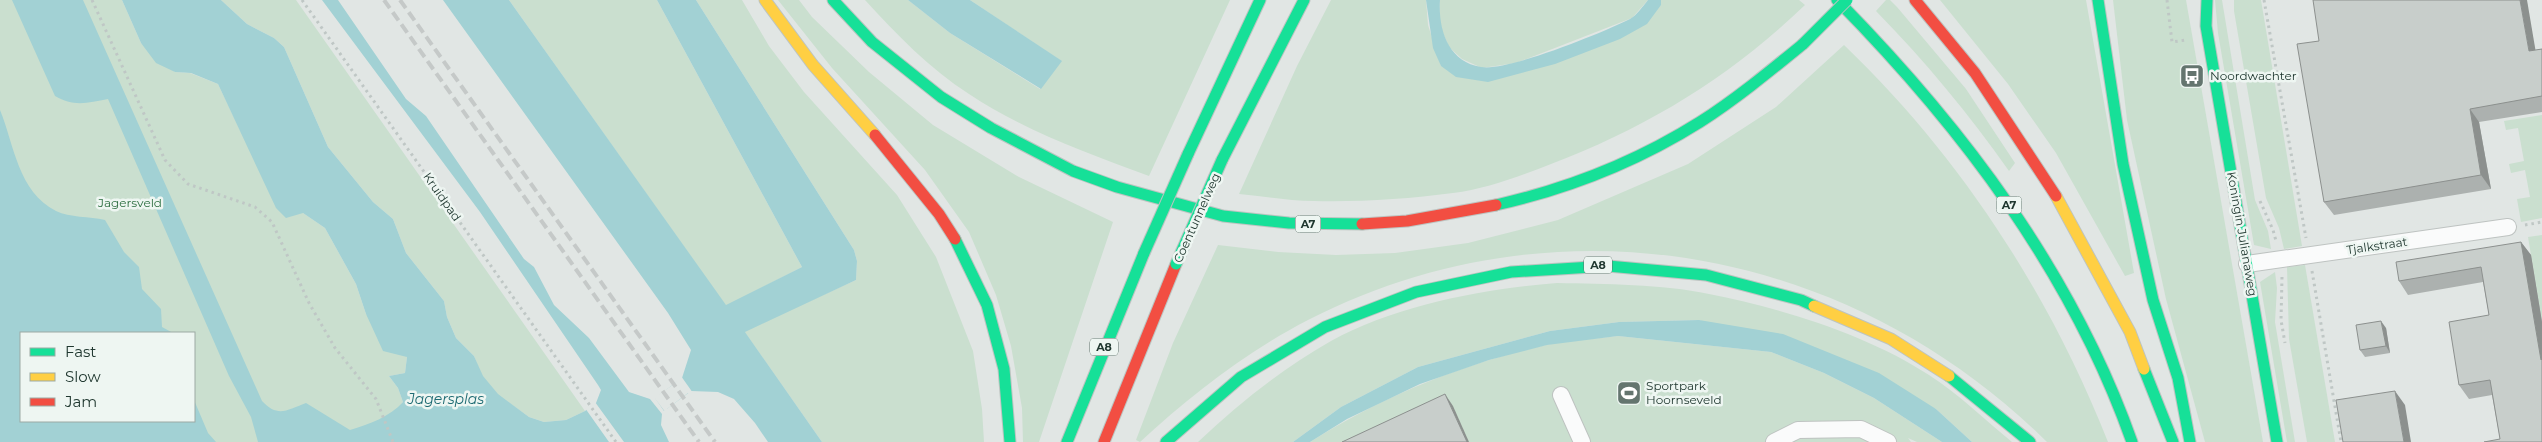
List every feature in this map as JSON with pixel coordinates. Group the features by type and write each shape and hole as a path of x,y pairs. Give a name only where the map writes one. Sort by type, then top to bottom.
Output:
{"main road":[{"path":"765,0 813,65 895,157 940,214 961,248 987,306 1004,369 1010,442"},
{"name":"A7","path":"833,0 853,25 918,80 971,119 1061,166 1131,191 1228,217 1316,225 1398,223 1460,214 1512,203 1584,180 1686,131 1752,86 1803,44 1847,0"},
{"name":"A8","path":"1067,442 1144,253 1260,0"},
{"name":"Coentunnelweg","path":"1104,442 1176,264 1222,160 1304,0"},
{"name":"A7","path":"1837,0 1885,47 1937,105 1982,163 2048,264 2075,314 2132,442"},
{"path":"1916,0 1975,73 2058,199 2130,332 2173,442"},
{"path":"2098,0 2123,164 2153,300 2178,378 2190,442"},
{"name":"Koningin Julianaweg","path":"2196,0 2206,26 2277,442"},
{"name":"Koningin Julianaweg","path":"2206,26 2207,0"},
{"name":"A8","path":"1166,442 1206,405 1242,377 1297,341 1352,314 1411,292 1462,279 1536,267 1594,264 1647,267 1751,284 1798,299 1848,319 1892,340 1931,364 1987,404 2030,442"}],"street":[{"name":"Tjalkstraat","path":"2247,264 2508,227"},
{"path":"1561,395 1582,442"},
{"path":"1774,442 1798,430 1861,429 1888,442"}],"path":[{"path":"92,0 165,160 188,184 255,207 272,222 309,303 334,348 370,390 382,412 393,442"},
{"name":"Kruidpad","path":"302,0 616,442"},
{"path":"2167,0 2172,42 2187,40"},
{"path":"2264,0 2310,255 2341,442"},
{"name":"Koningin Julianaweg","path":"2259,194 2273,230 2280,259 2283,289 2281,320 2286,348"}],"green space":[{"name":"Jagersveld","path":"0,0 122,0 141,43 175,72 190,73 218,84 241,132 303,213 325,228 356,284 366,314 407,357 405,373 389,376 398,388 403,402 397,409 400,442 0,442"},
{"path":"221,0 296,0 585,411 566,420 544,422 529,417 498,395 482,376 474,356 456,338 447,317 444,301 406,253 393,219 373,202 328,147 284,47 274,38 247,24"},
{"path":"509,0 657,0 802,267 726,306"},
{"path":"696,0 742,0 769,46 804,92 897,195 936,257 973,351 982,409 984,442 822,442 744,331 856,280 857,261 854,250"},
{"path":"778,0 799,0 812,17 869,72 933,125 1019,177 1113,222 1039,442 1023,442 1022,408 1011,346 996,295 969,232 925,170 832,68"},
{"path":"865,0 908,0 950,33 1040,89 1061,61 970,0 1230,0 1149,176 1034,130 969,94 927,62"},
{"path":"1331,0 1426,0 1428,25 1441,66 1520,73 1661,5 1661,0 1799,0 1805,5 1747,55 1686,98 1621,134 1515,177 1465,191 1384,200 1305,201 1239,194 1297,66"},
{"path":"1440,0 1648,0 1632,18 1516,63 1482,68 1462,59 1449,47 1439,24"},
{"path":"1886,0 1890,0 1897,7 1966,89 2015,163 2009,171 1946,88 1876,11"},
{"path":"1940,0 2086,0 2134,273 2125,276 2056,153 2008,84"},
{"path":"2113,0 2186,0 2263,442 2205,442 2166,299 2127,120"},
{"path":"2215,0 2222,0 2255,200 2268,231 2271,249 2254,245 2218,33"},
{"path":"2234,0 2261,0 2302,246 2284,249 2279,228 2266,198 2234,11"},
{"path":"1844,45 1926,133 1963,180 1997,229 2029,280 2058,333 2108,442 2047,442 1969,376 1884,323 1793,284 1697,260 1600,251 1501,258 1403,280 1308,320 1263,346 1199,392 1140,442 1136,440 1173,343 1218,245 1278,252 1336,255 1395,253 1468,243 1558,220 1688,164 1776,107"},
{"path":"2542,115 2542,218 2521,222 2517,199 2530,197 2525,170 2511,173 2509,164 2524,161 2518,128 2506,130 2504,121"},
{"path":"2542,235 2542,322 2528,237"},
{"path":"2305,265 2335,442 2307,442 2289,339 2287,267"},
{"path":"2275,272 2277,288 2275,322 2295,442 2287,442 2260,282"},
{"path":"1557,283 1633,285 1691,291 1765,307 1852,335 1879,347 1940,382 2012,442 1972,442 1936,409 1699,320 1619,322 1550,331 1418,367 1341,407 1293,442 1198,442 1245,400 1278,375 1331,341 1357,328 1412,308 1470,294"},
{"name":"Sportpark Hoornseveld","path":"1618,336 1771,352 1824,373 1874,398 1942,442 1917,442 1908,438 1911,442 1310,442 1366,410 1424,383 1454,372 1546,345"}],"water":[{"name":"Jagersplas","path":"12,0 83,0 262,401 268,406 278,411 283,411 306,403 350,430 386,416 403,402 398,388 389,376 405,373 407,357 383,351 366,314 356,284 325,228 303,213 286,218 276,208 218,84 191,73 175,72 156,63 141,43 122,0 221,0 247,24 274,38 284,47 328,147 373,202 393,219 406,253 444,301 447,317 456,338 474,356 483,376 498,394 529,417 544,422 566,420 585,411 596,403 601,390 598,385 480,212 322,0 338,0 406,99 426,116 524,259 534,267 554,305 589,338 629,392 650,399 662,414 661,425 669,442 258,442 251,417 229,376 108,99 87,103 74,103 55,96"},
{"path":"443,0 509,0 726,305 802,267 657,0 696,0 854,250 857,261 856,280 745,332 822,442 768,442 755,423 734,399 718,392 691,391 664,411 655,398 682,378 691,350 668,313"},
{"path":"908,0 970,0 1062,61 1041,89 950,33"},
{"path":"1426,0 1440,0 1443,33 1453,51 1470,64 1481,67 1494,67 1533,57 1599,33 1630,19 1648,0 1661,0 1661,5 1647,24 1620,39 1555,64 1488,82 1456,77 1441,66 1433,48"},
{"path":"0,110 19,166 33,192 43,203 61,213 105,220 124,252 139,267 142,289 161,309 162,327 171,332 20,332 20,422 195,422 195,402 208,433 216,442 0,442"},
{"path":"1699,320 1783,334 1879,373 1936,409 1972,442 1942,442 1874,398 1824,373 1771,352 1618,336 1547,345 1489,360 1420,384 1347,419 1310,442 1293,442 1341,407 1418,367 1550,331 1619,322"}],"pier":[{"path":"681,376 693,393 688,393 667,409 666,413 653,396 658,395 674,384"},
{"path":"595,400 624,442 609,442 585,408"}],"building":[{"path":"2313,0 2520,0 2529,51 2542,49 2542,96 2470,109 2481,175 2324,202 2297,44 2319,41"},
{"path":"2521,242 2542,359 2542,442 2484,442 2500,439 2490,380 2459,385 2449,322 2489,315 2481,267 2399,281 2396,262"},
{"path":"2381,321 2386,346 2360,350 2356,325"},
{"path":"2395,391 2404,442 2343,442 2336,400"},
{"path":"1445,394 1467,442 1342,442"}],"railway":[{"path":"384,0 699,442"},
{"path":"400,0 715,442"}],"traffic: fast":[{"path":"833,0 872,42 941,97 991,128 1073,171 1117,187 1223,216 1289,223 1362,224"},
{"path":"1188,154 1260,0"},
{"path":"1222,160 1304,0"},
{"path":"1837,0 1883,48 1927,99 2009,205 2045,261 2078,319 2107,379 2132,442"},
{"path":"1803,44 1847,0"},
{"path":"2098,0 2123,164 2153,300 2178,378 2190,442"},
{"path":"2207,0 2206,26 2277,442"},
{"path":"1496,205 1575,182 1652,149 1713,113 1753,85 1803,44"},
{"path":"1144,253 1188,154"},
{"path":"1176,264 1222,160"},
{"path":"955,239 987,305 1004,369 1010,442"},
{"path":"1067,442 1144,253"},
{"path":"1166,442 1241,377 1325,327 1416,292 1511,272 1608,266 1706,275 1801,300 1814,306"},
{"path":"2144,369 2173,442"},
{"path":"1949,376 2030,442"}],"traffic: slow":[{"path":"765,0 813,65 875,135"},
{"path":"2056,196 2130,332 2144,369"},
{"path":"1814,306 1891,339 1949,376"}],"traffic: jam":[{"path":"1915,0 1975,73 2056,196"},
{"path":"875,135 939,214 955,239"},
{"path":"1362,224 1407,221 1496,205"},
{"path":"1104,442 1176,264"}],"place":[{"name":"Noordwachter","path":"2192,76"},
{"name":"Sportpark Hoornseveld","path":"1629,393"}]}
